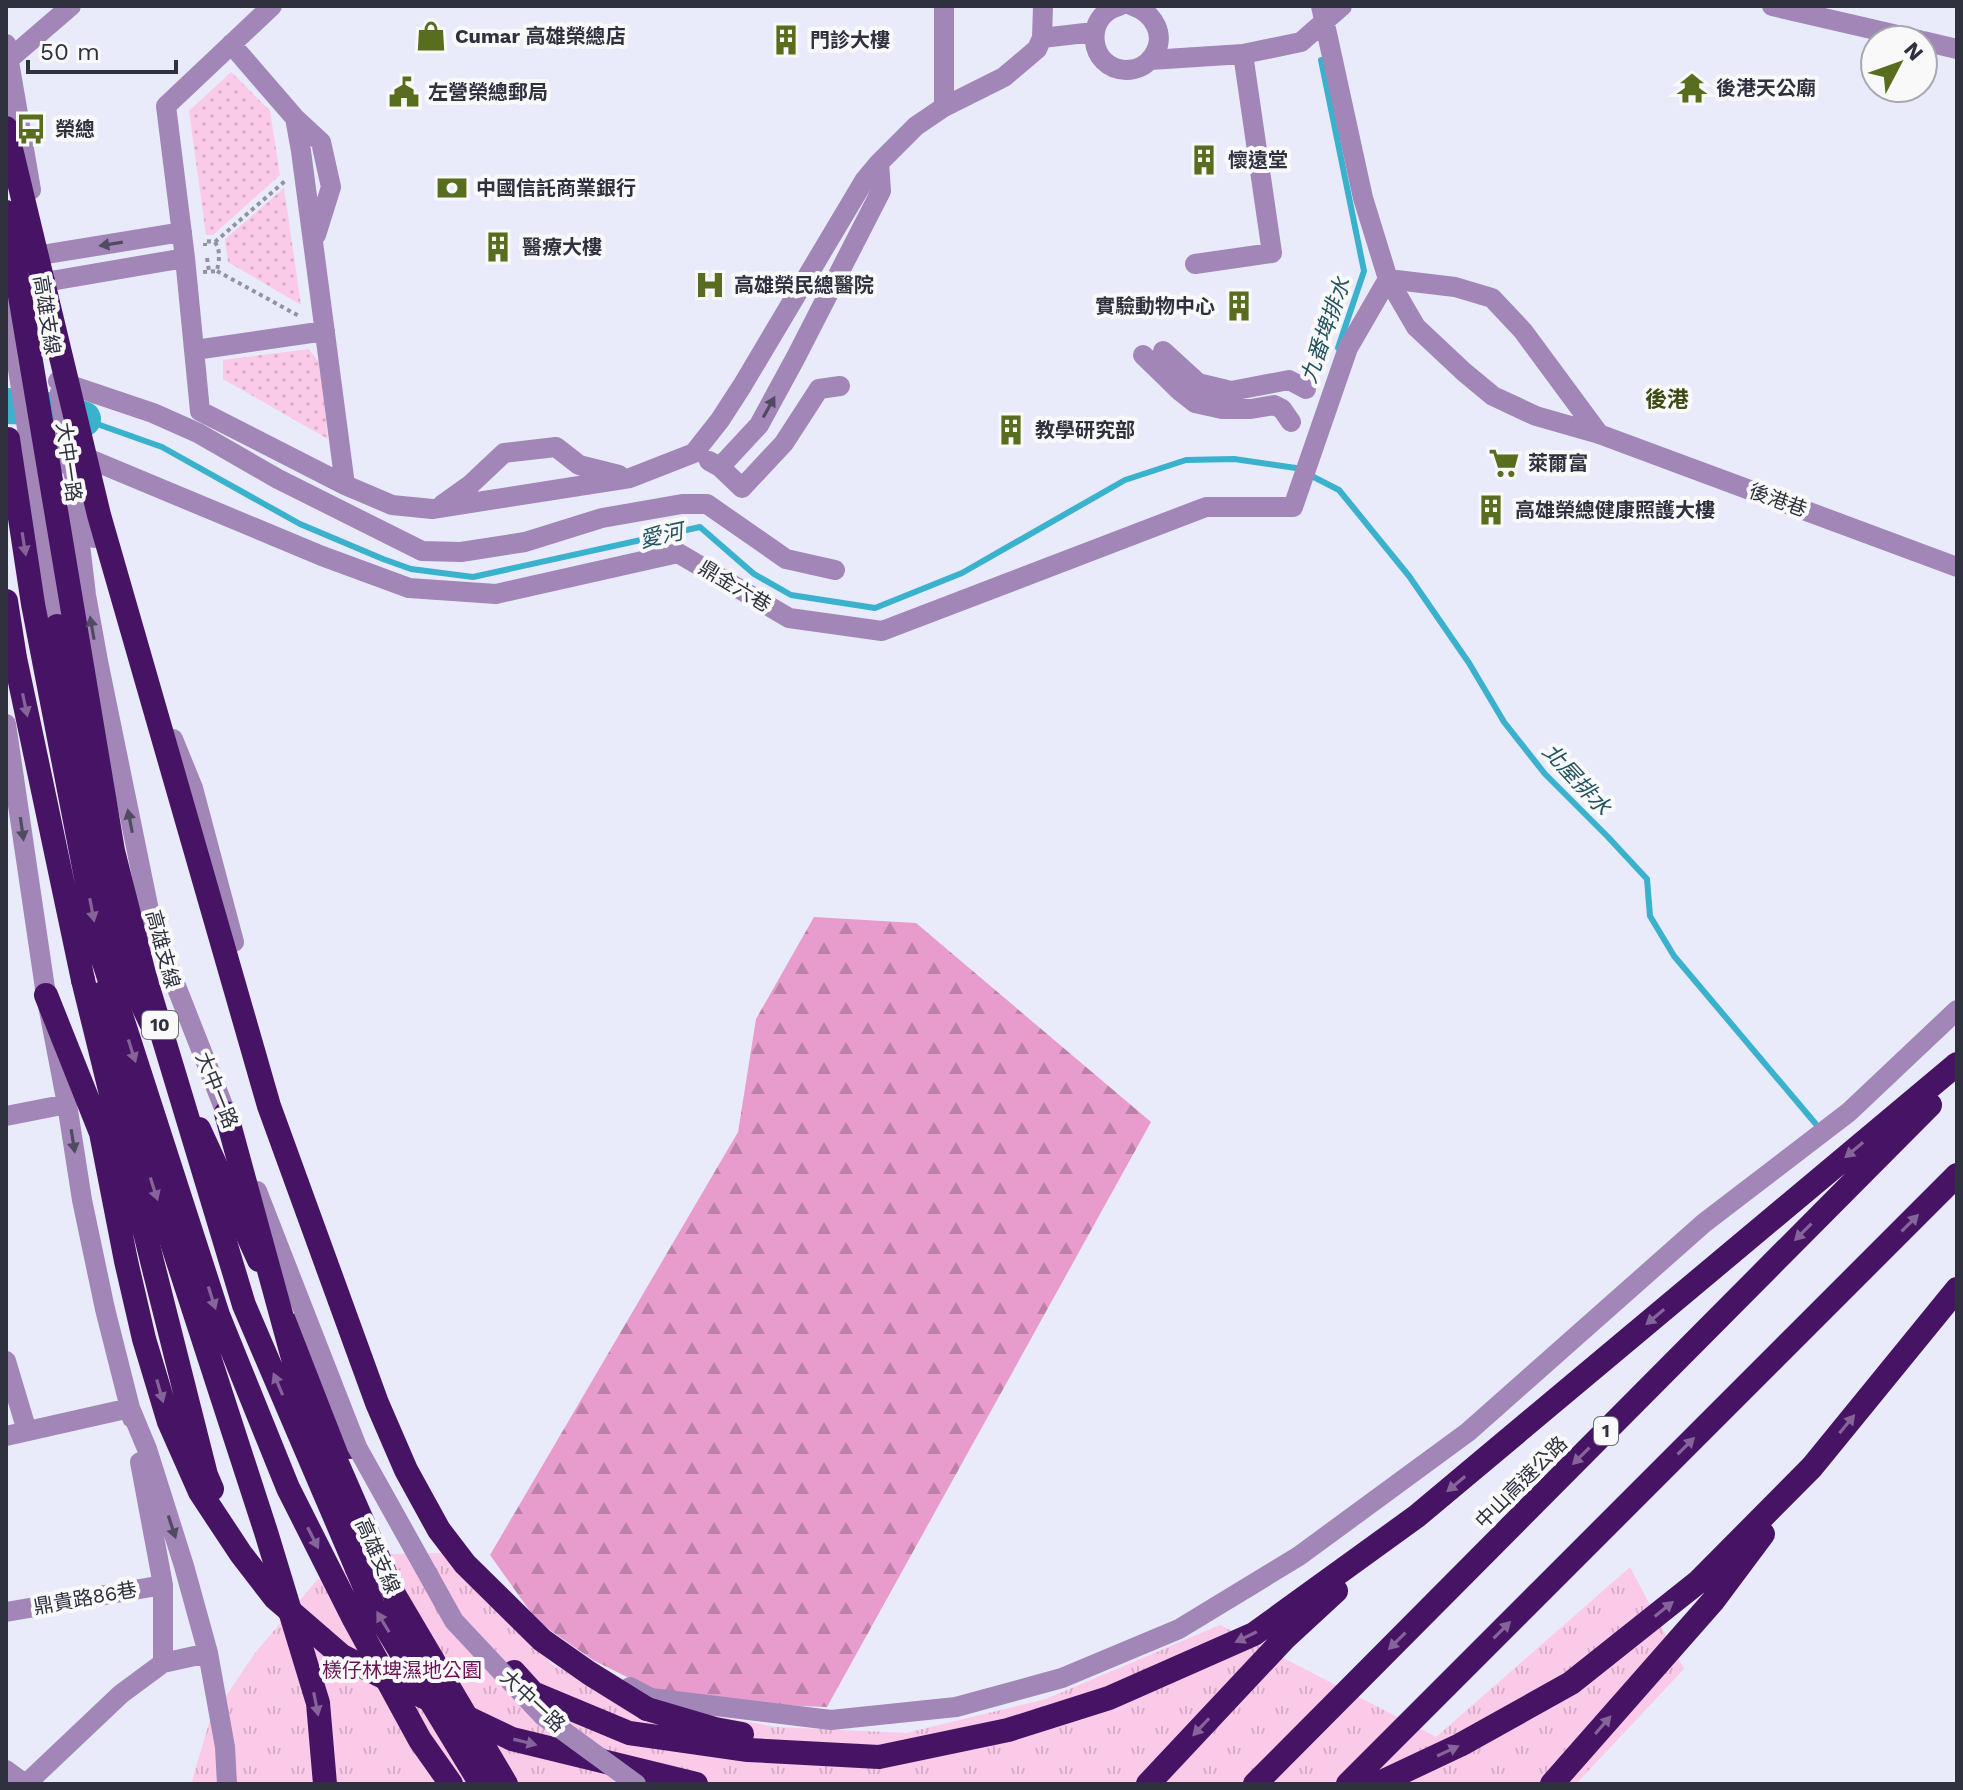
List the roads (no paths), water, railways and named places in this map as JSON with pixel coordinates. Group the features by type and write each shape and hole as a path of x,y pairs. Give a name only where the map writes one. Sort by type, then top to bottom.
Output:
{"highway":[{"path":"6,128 99,515 269,1106 377,1403 406,1470 439,1530 465,1564 542,1640 647,1709 715,1729 879,1757"},
{"name":"高雄支線","path":"6,212 113,851 144,974 244,1305 373,1606 481,1784"},
{"name":"10","path":"11,431 33,604 100,950 218,1315 288,1488 420,1740 451,1784"},
{"path":"6,601 15,658 83,980 155,1277 206,1475 241,1554"},
{"path":"55,615 90,811 127,972 255,1252 344,1437 417,1567 533,1693 629,1733 748,1750 879,1757 1008,1730 1109,1698 1254,1634 1417,1516"},
{"path":"100,950 109,1049 266,1532 318,1703 325,1784"},
{"path":"46,995 101,1133 144,1339 169,1422 200,1492 275,1598 342,1656 512,1739 634,1776 696,1784"},
{"path":"1148,1784 1284,1639 1417,1516 1957,1064"},
{"name":"中山高速公路","path":"1255,1784 1957,1077"},
{"path":"226,1113 296,1369 395,1596 506,1784"},
{"path":"1348,1784 1957,1175"},
{"path":"1552,1784 1705,1592 1957,1289"},
{"path":"1377,1784 1460,1745 1571,1683 1705,1592"}],"street":[{"path":"7,55 71,6"},
{"path":"272,6 166,106 200,411 345,485 392,505 436,509 630,478 694,453 720,420 864,181 916,126 944,107 1004,77 1037,49 1042,38 1043,6"},
{"path":"944,6 944,107"},
{"path":"1119,6 1104,13 1097,22 1094,43 1103,61 1122,70 1142,67 1156,51 1159,40 1153,19 1133,6"},
{"path":"1150,60 1243,54 1301,42 1323,14 1342,6"},
{"path":"1772,6 1859,26"},
{"name":"後港巷","path":"1323,14 1363,198 1388,279 1416,327 1493,396 1536,416 1599,434 1957,567"},
{"path":"1042,38 1094,32"},
{"path":"231,44 295,118 345,485"},
{"path":"1195,264 1272,253 1243,54"},
{"name":"大中一路","path":"7,55 45,282 86,595 152,925 357,1447 454,1621 543,1716 634,1776"},
{"path":"720,467 759,425 796,357 881,191 879,163"},
{"path":"41,255 182,232"},
{"path":"45,282 185,258"},
{"name":"大中一路","path":"6,264 24,278 45,282"},
{"name":"大中一路","path":"6,264 21,391 11,431 55,615"},
{"path":"1388,279 1455,287 1492,298 1523,331 1599,434"},
{"name":"鼎金六巷","path":"68,452 322,556 409,588 496,594 678,553 789,618 882,631 1206,507 1293,507 1348,348 1388,279"},
{"path":"195,350 325,331"},
{"path":"765,347 796,357"},
{"path":"1291,422 1282,409 1274,405 1222,409 1195,403 1181,392 1153,353 1198,383 1209,386 1231,391 1289,380 1306,389"},
{"path":"58,381 153,413 198,433 278,479 422,551 461,552 525,542 602,518 682,504 707,504 786,559 835,570"},
{"path":"694,453 720,467 742,488 784,443 819,389 840,386"},
{"path":"436,509 470,485 504,453 556,447 579,465 630,478"},
{"path":"68,452 117,607 193,788 275,1100 396,1432 456,1558 532,1637 651,1698 831,1720 956,1707 1062,1678 1179,1629 1299,1556 1468,1432 1704,1223 1849,1112 1957,1010"},
{"path":"6,612 55,615 86,595"},
{"path":"6,724 46,995 82,1200 130,1408 163,1585 163,1663"},
{"path":"6,1116 67,1104"},
{"path":"6,1361 27,1431"},
{"path":"6,1436 130,1408"},
{"path":"130,1408 152,1464 208,1653 225,1747 227,1784"},
{"name":"鼎貴路86巷","path":"6,1612 163,1585"},
{"path":"6,1770 25,1784 121,1694 163,1663 208,1653"}],"waterway":[{"name":"九番埤排水","path":"1321,60 1364,271 1338,348"},
{"name":"愛河","path":"6,406 34,407 83,419"},
{"name":"愛河","path":"83,419 162,447 300,524 411,569 473,577 700,527 754,574 791,595 875,608 962,573 1125,480 1186,460 1234,459 1296,468 1339,490 1409,576 1469,663 1504,722 1545,774 1647,879 1650,916 1674,956 1815,1123"}],"place":[{"name":"Cumar 高雄榮總店","path":"431,36"},
{"name":"門診大樓","path":"786,40"},
{"name":"後港天公廟","path":"1692,88"},
{"name":"左營榮總郵局","path":"404,92"},
{"name":"榮總","path":"31,129"},
{"name":"懷遠堂","path":"1204,160"},
{"name":"中國信託商業銀行","path":"452,188"},
{"name":"醫療大樓","path":"498,247"},
{"name":"高雄榮民總醫院","path":"710,285"},
{"name":"實驗動物中心","path":"1239,306"},
{"name":"教學研究部","path":"1011,430"},
{"name":"萊爾富","path":"1504,463"},
{"name":"高雄榮總健康照護大樓","path":"1491,510"}],"district":[{"name":"後港","path":"1667,399"}],"water label":[{"name":"北屋排水","path":"1577,779"}],"park label":[{"name":"檨仔林埤濕地公園","path":"402,1670"}]}
